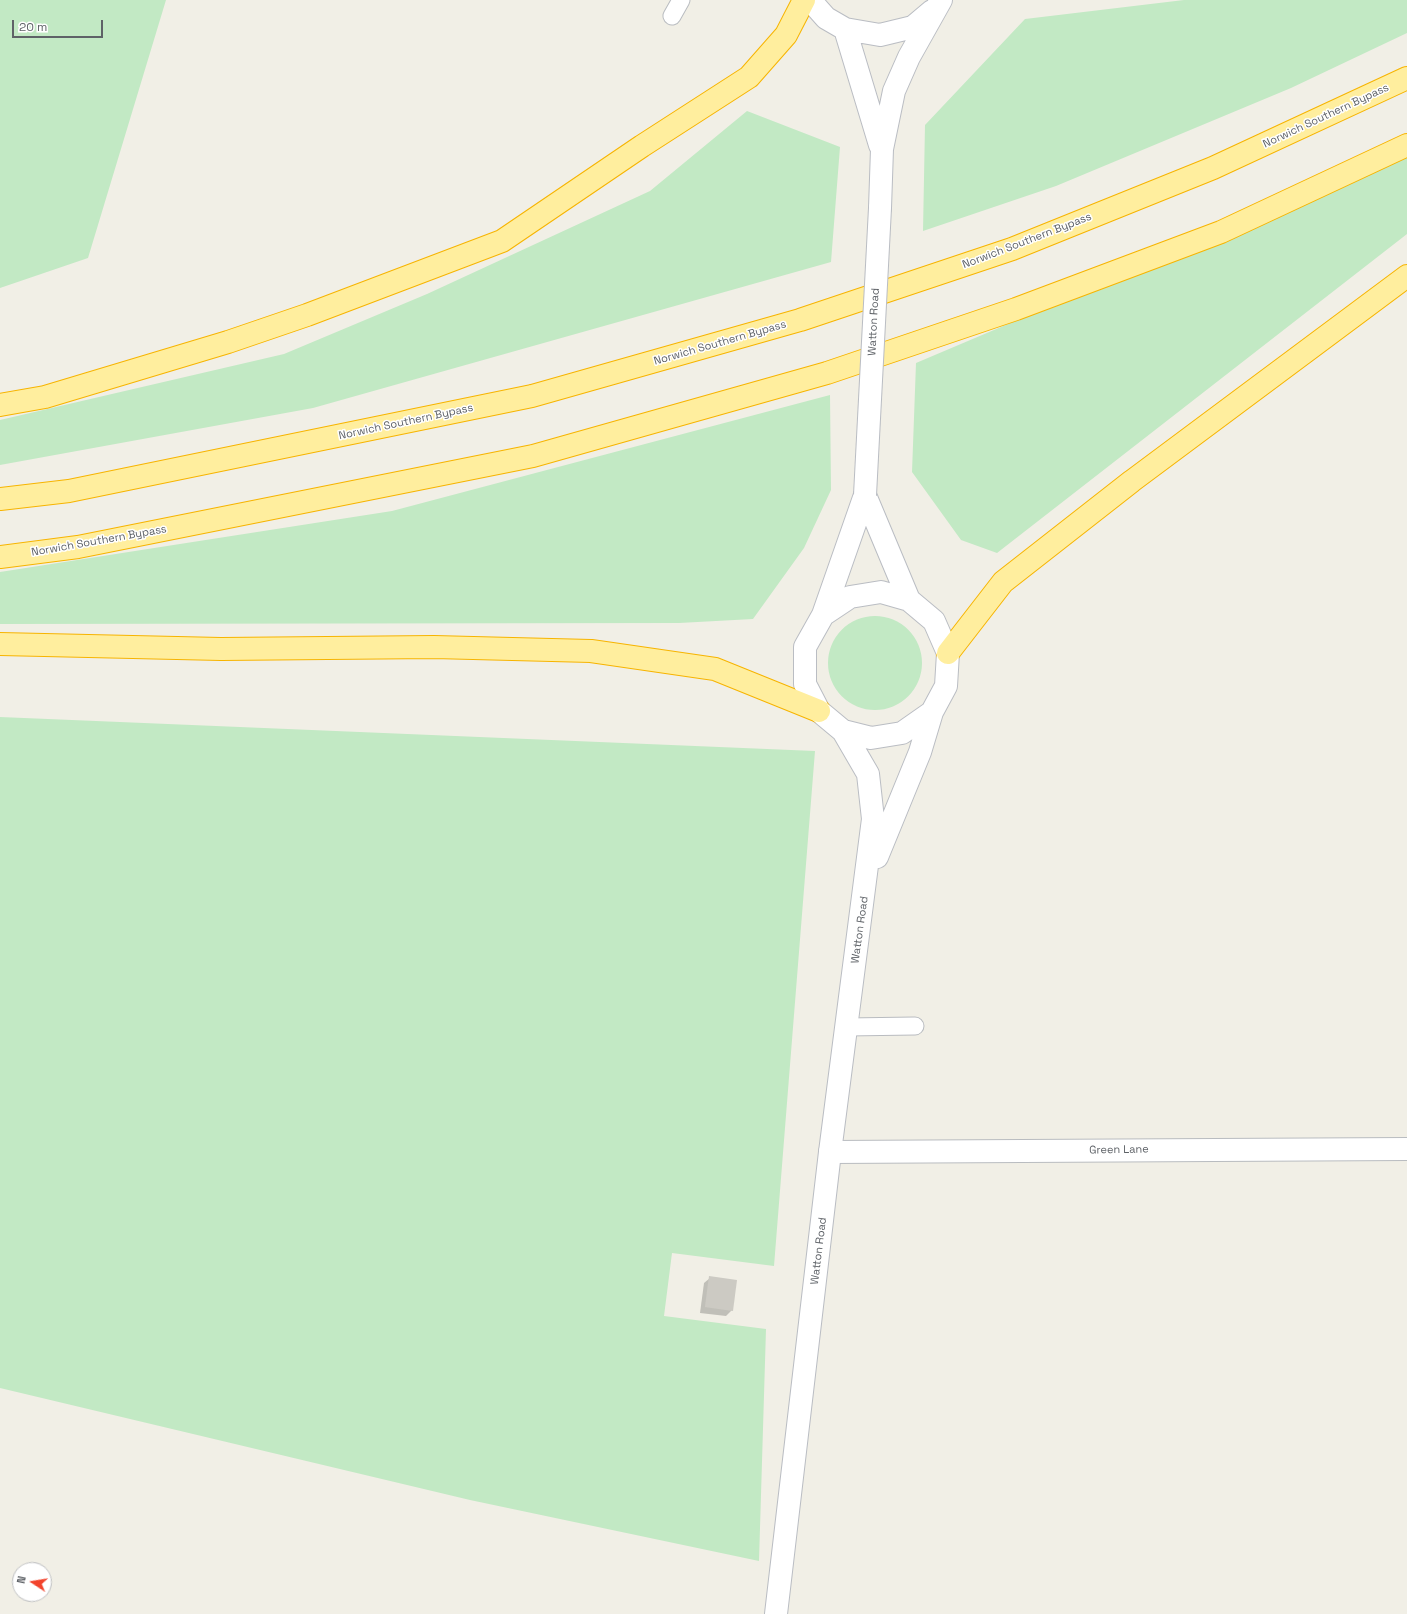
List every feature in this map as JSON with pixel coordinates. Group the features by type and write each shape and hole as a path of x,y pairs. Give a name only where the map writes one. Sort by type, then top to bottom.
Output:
{"highway":[{"path":"0,405 45,397 228,342 307,315 502,241 642,146 749,77 786,35 804,0"},
{"name":"Norwich Southern Bypass","path":"0,498 69,491 532,396 800,320 1012,249 1213,168 1407,78"},
{"name":"Norwich Southern Bypass","path":"0,557 78,547 534,456 827,373 1016,309 1221,232 1407,145"},
{"path":"948,653 1003,582 1132,481 1407,276"},
{"path":"0,644 221,649 434,647 591,651 715,670 819,711"}],"main road":[{"name":"Watton Road","path":"810,0 826,18 846,29 880,35 913,27 939,3"},
{"name":"Watton Road","path":"776,1614 830,1152 866,889 873,819 868,774 843,731 819,711 805,684 805,648 823,615 865,495 882,149 894,91 909,57 939,3"},
{"name":"Watton Road","path":"846,29 882,149"},
{"name":"Watton Road","path":"865,495 909,600"},
{"name":"Watton Road","path":"823,615 850,597 881,592 909,600 934,621 948,653 946,686 932,712 920,752 891,821 866,889"},
{"name":"Watton Road","path":"843,731 871,738 902,734 932,712"},
{"name":"Green Lane","path":"830,1152 1407,1149"}],"lane":[{"path":"672,16 681,0"},
{"path":"847,1027 915,1026"}],"green space":[{"path":"0,0 166,0 88,258 0,288"},
{"path":"1184,0 1407,0 1407,33 1291,88 1056,186 923,231 925,125 1025,19"},
{"path":"747,111 840,147 831,262 313,408 0,465 0,420 284,354 427,294 650,191"},
{"path":"1407,155 1407,234 997,553 961,540 912,472 916,363"},
{"path":"830,395 831,490 804,548 753,619 679,623 0,624 0,572 392,511"},
{"path":"875,616 893,619 909,629 919,645 922,663 919,681 909,697 893,707 875,710 857,707 841,697 831,681 828,663 831,645 841,629 857,619"},
{"path":"0,717 815,751 774,1266 672,1253 664,1316 766,1329 759,1561 470,1500 0,1388"}],"building":[{"path":"709,1276 737,1280 733,1311 705,1307"}]}
